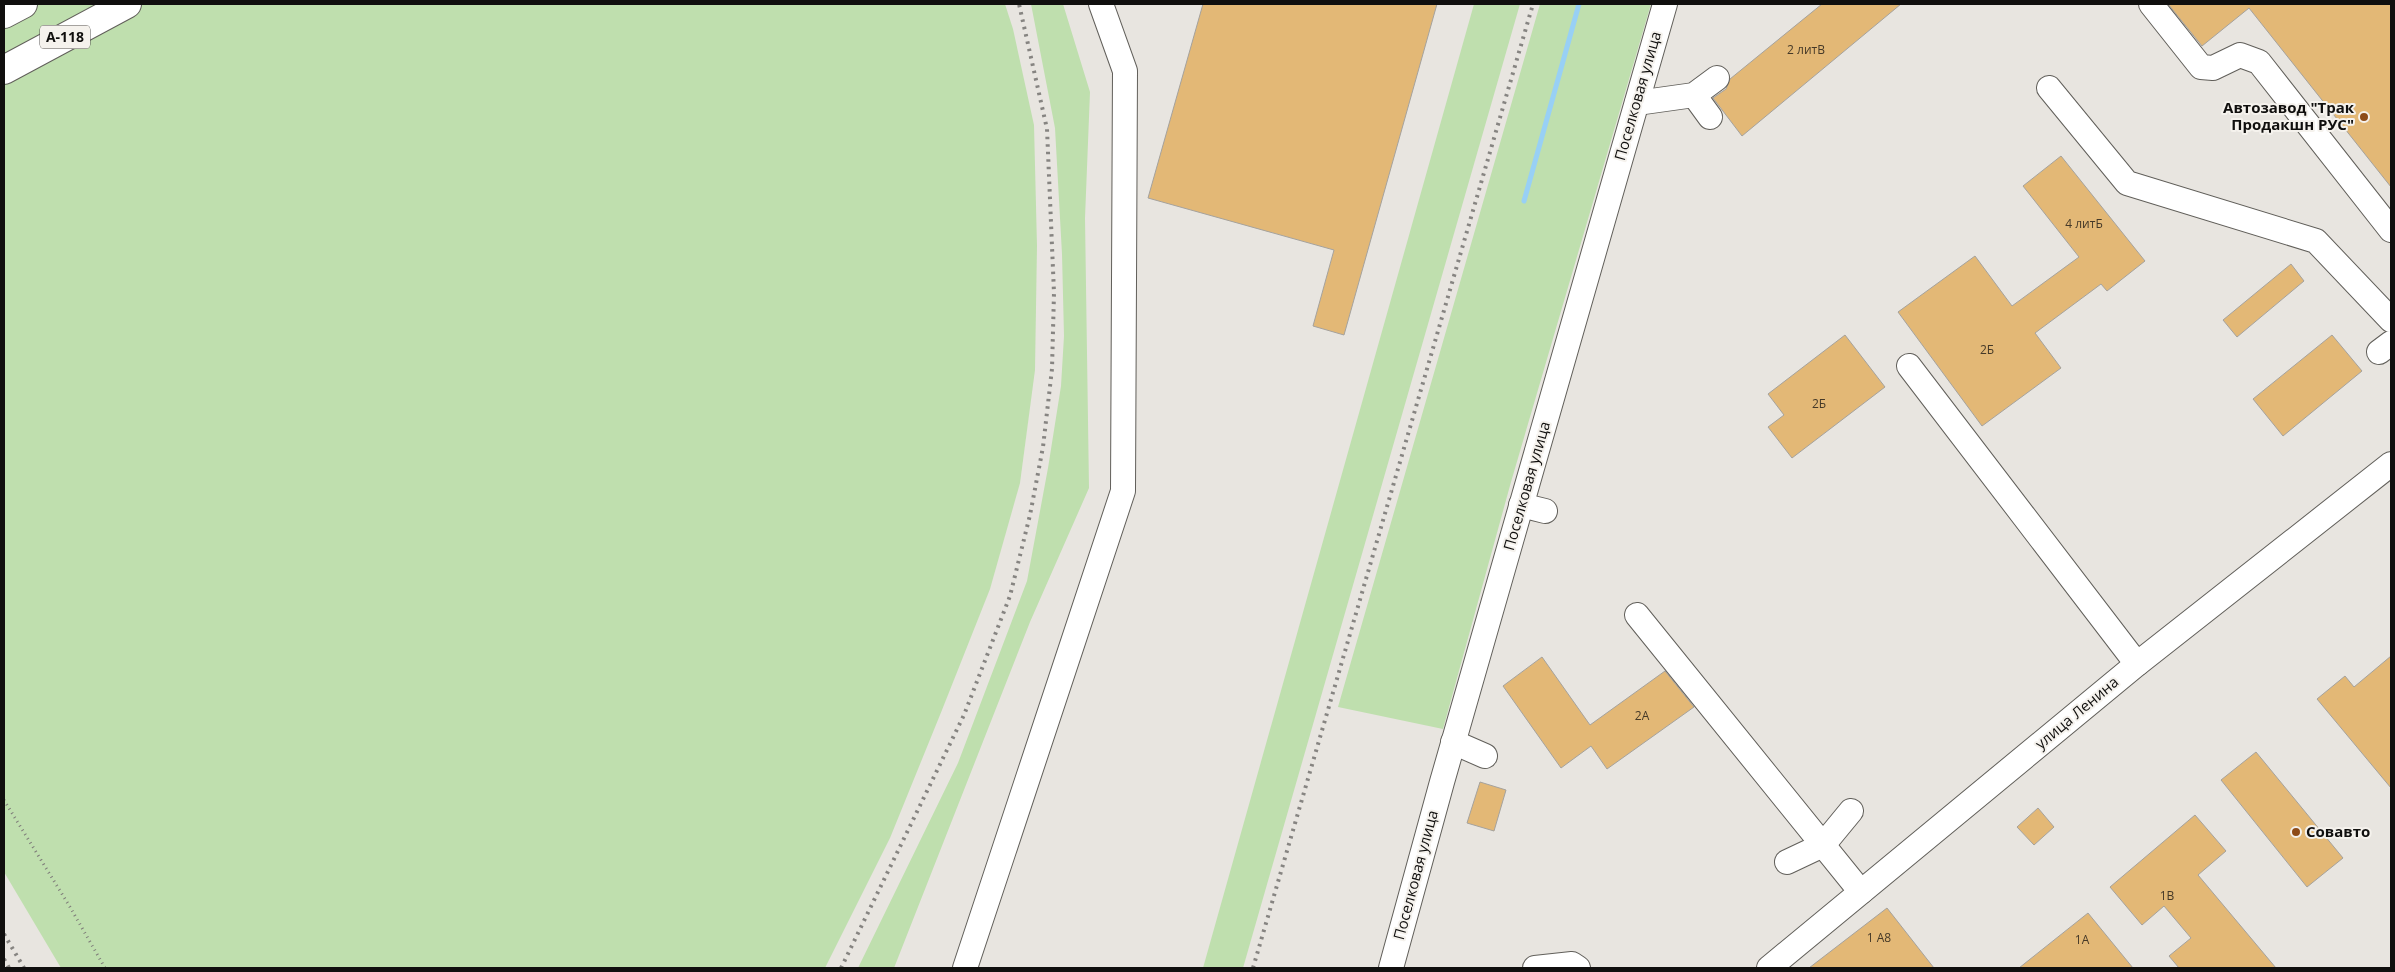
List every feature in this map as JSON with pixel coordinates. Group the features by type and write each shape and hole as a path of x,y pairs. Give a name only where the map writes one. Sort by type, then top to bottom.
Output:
{"highway":[{"path":"4,14 23,4"},
{"name":"А-118","path":"4,70 126,4"}],"street":[{"path":"965,968 1123,491 1125,72 1100,4"},
{"name":"Поселковая улица","path":"1391,968 1453,742 1665,4"},
{"path":"2151,4 2201,67 2213,68 2240,56 2259,62 2391,230"},
{"path":"1636,103 1694,94 1717,78"},
{"path":"2049,88 2126,183 2316,241 2391,320"},
{"path":"1694,94 1710,117"},
{"path":"1909,366 2137,664"},
{"name":"улица Ленина","path":"1769,968 2137,664 2391,464"},
{"path":"1521,505 1545,511"},
{"path":"1637,615 1861,892"},
{"path":"1453,742 1484,756"},
{"path":"1787,862 1823,845 1851,811"},
{"path":"1535,968 1572,964 1578,968"}],"path":[{"path":"4,800 105,968"}],"green space":[{"path":"4,4 1005,4 1013,29 1034,125 1037,246 1035,370 1020,483 990,589 942,710 890,838 825,968 61,968 4,872"},
{"path":"1031,4 1063,4 1090,92 1085,218 1089,488 1030,622 894,968 858,968 958,763 1027,581 1048,468 1061,386 1064,336 1062,254 1055,128"},
{"path":"1474,4 1520,4 1243,968 1203,968"},
{"path":"1540,4 1651,4 1511,482 1443,729 1338,707"}],"building":[{"path":"1203,4 1437,4 1344,335 1313,326 1334,250 1148,198"},
{"path":"1822,4 1901,4 1742,136 1713,98 1726,89 1730,79"},
{"name":"Автозавод \"Трак Продакшн РУС\"","path":"2168,4 2391,4 2391,187 2249,8 2202,46"},
{"path":"2061,156 2145,261 2107,291 2101,284 2035,333 2061,368 1982,426 1898,312 1975,256 2012,306 2079,257 2023,186"},
{"path":"2291,264 2304,281 2237,337 2223,320"},
{"path":"1845,335 1885,387 1792,458 1768,427 1784,415 1768,394"},
{"path":"2332,335 2362,371 2283,436 2253,399"},
{"path":"2391,656 2391,788 2317,699 2345,676 2354,687"},
{"path":"1542,657 1590,725 1665,671 1694,707 1607,769 1591,746 1561,768 1503,686"},
{"path":"2256,752 2343,858 2307,887 2221,780"},
{"path":"1480,782 1506,790 1494,831 1467,823"},
{"path":"2038,808 2054,827 2034,845 2017,827"},
{"path":"2195,815 2226,851 2198,875 2276,968 2179,968 2169,956 2191,938 2164,906 2142,925 2110,887"},
{"path":"1887,908 1934,968 1809,968"},
{"path":"2088,913 2133,968 2019,968"}],"waterway":[{"path":"1524,201 1579,4"}],"railway":[{"path":"841,968 964,715 1010,596 1030,515 1043,447 1052,369 1054,293 1047,129 1019,4"},
{"path":"1253,968 1533,4"},
{"path":"4,934 24,968"},
{"path":"4,959 9,968"}],"place":[{"name":"Автозавод \"Трак Продакшн РУС\"","path":"2364,117"},
{"name":"Совавто","path":"2296,832"}]}
